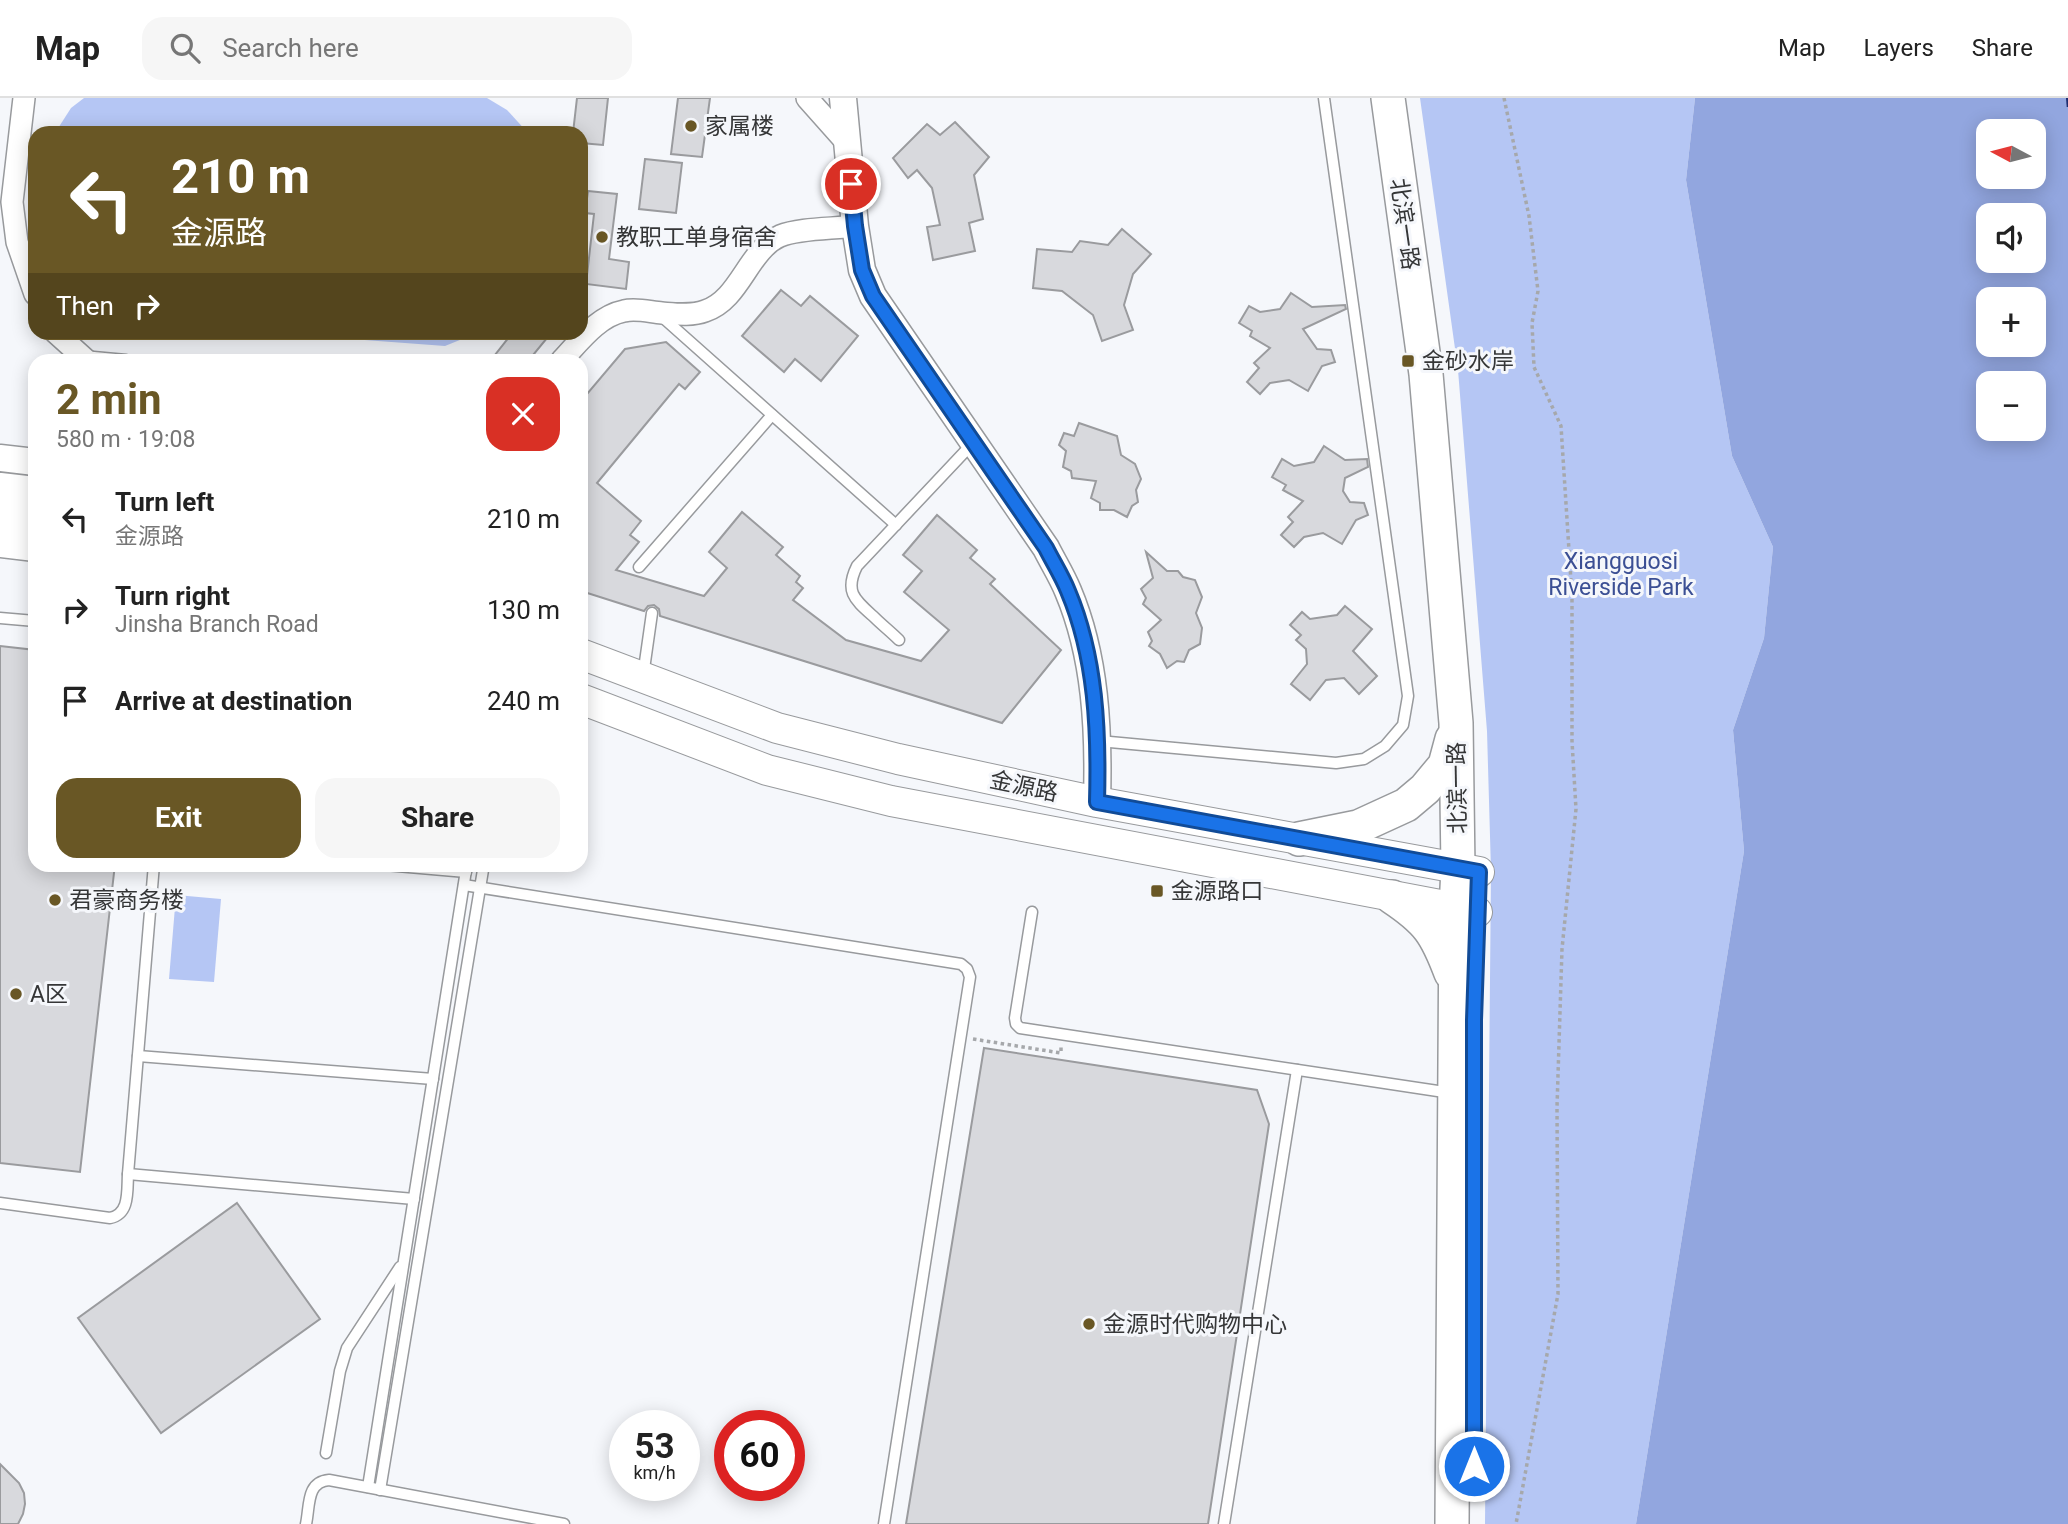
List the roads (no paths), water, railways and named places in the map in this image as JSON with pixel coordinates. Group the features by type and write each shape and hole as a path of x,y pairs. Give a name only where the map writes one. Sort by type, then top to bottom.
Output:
{"main road":[{"name":"北滨一路","path":"1388,98 1426,374 1468,870"},
{"name":"北滨一路","path":"1411,98 1447,371 1476,725 1466,910 1455,986 1452,1524"},
{"path":"0,488 28,491"},
{"path":"0,517 28,520"},
{"name":"金源路","path":"588,657 777,728 898,759 1097,802 1468,870"},
{"name":"金源路","path":"588,702 767,770 891,802 1466,910"},
{"path":"1299,839 1358,827 1406,804 1425,789 1445,765 1456,723"},
{"path":"1287,877 1308,867 1311,860 1308,848 1299,839"},
{"path":"1392,897 1417,914 1433,932 1455,986"},
{"name":"北滨一路","path":"1466,910 1474,1020 1474,1524"}],"street":[{"path":"24,98 12,202 17,242 28,274"},
{"path":"807,98 847,143"},
{"path":"843,98 855,226 862,270 873,296 1046,548 1068,590 1083,633 1092,684 1098,741 1097,802"},
{"path":"588,331 608,317 625,311 687,314 706,311 725,300 765,246 779,236 855,226"},
{"path":"64,340 79,354"},
{"path":"567,354 580,340"},
{"path":"0,458 28,461"},
{"path":"0,544 28,547"}],"lane":[{"path":"1098,741 1336,763 1364,760 1385,746 1403,725 1408,696 1324,98"},
{"path":"658,313 896,525"},
{"path":"639,567 772,415"},
{"path":"899,640 855,600 851,588 852,576 857,565 973,442"},
{"path":"643,678 652,613"},
{"path":"0,618 28,620"},
{"path":"0,1203 110,1218 117,1217 126,1204 153,872"},
{"path":"368,1487 466,872"},
{"path":"380,1490 483,872"},
{"path":"464,885 961,964 967,969 970,977 884,1524"},
{"path":"1032,912 1015,1018 1020,1028 1454,1093"},
{"path":"138,1056 433,1079"},
{"path":"1224,1524 1297,1070"},
{"path":"128,1174 414,1199"},
{"path":"326,1453 340,1371 347,1349 423,1233"},
{"path":"306,1524 313,1488 318,1482 329,1480 565,1524"}],"place":[{"name":"家属楼","path":"691,126"},
{"name":"教职工单身宿舍","path":"602,237"},
{"name":"金砂水岸","path":"1408,361"},
{"name":"金源路口","path":"1157,891"},
{"name":"君豪商务楼","path":"55,900"},
{"name":"A区","path":"16,994"},
{"name":"金源时代购物中心","path":"1089,1324"}],"park label":[{"name":"Xiangguosi Riverside Park","path":"1621,574"}]}
